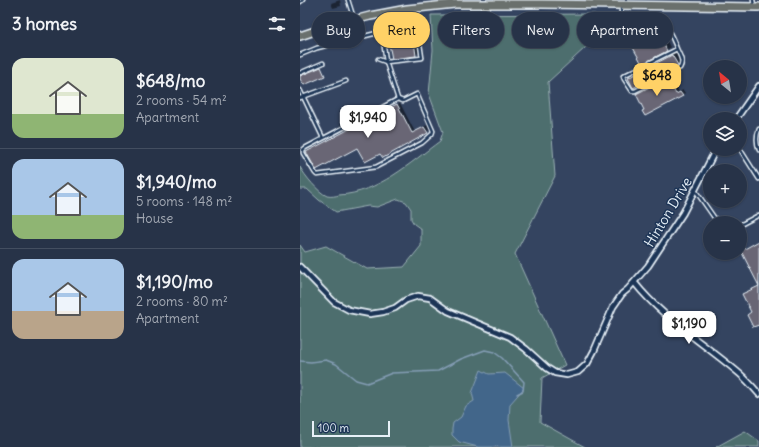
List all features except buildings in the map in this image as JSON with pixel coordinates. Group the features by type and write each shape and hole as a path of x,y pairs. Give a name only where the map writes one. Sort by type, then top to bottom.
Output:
{"main road":[{"path":"390,12 455,4 756,5"},
{"path":"300,36 312,32"}],"street":[{"path":"741,112 759,86"},
{"name":"Hinton Drive","path":"300,267 334,302 349,310 370,314 384,312 395,308 406,300 418,296 430,298 448,311 510,337 547,368 555,373 567,375 578,372 587,364 601,338 613,307 622,294 648,266 683,213 712,156"},
{"path":"634,282 647,298 681,328 742,375 759,394"}],"lane":[{"path":"348,0 352,12"},
{"path":"621,5 623,21 628,28 636,31 657,24 665,27 671,37 677,49 682,60 680,68 675,72 635,91 632,91 623,76 677,49"},
{"path":"300,55 317,48 373,34"},
{"path":"384,48 386,62 398,99"},
{"path":"378,59 386,62 422,58 421,48"},
{"path":"300,73 323,63"},
{"path":"302,97 346,81"},
{"path":"300,90 302,97 323,138"},
{"path":"417,94 433,128 432,134 416,147 376,168 315,174 305,158 303,150 398,99 403,101 417,94"},
{"path":"759,129 757,134 757,144 759,150"},
{"path":"744,156 759,179"},
{"path":"695,190 713,216"},
{"path":"747,221 759,215"}],"green space":[{"path":"569,14 577,14 577,48 585,48 548,82 555,176 515,254 565,365 542,378 540,422 585,447 300,447 300,245 305,252 326,246 367,269 404,267 421,246 421,229 414,224 411,219 411,209 406,202 398,199 377,207 368,206 336,212 307,189 300,189 300,167 312,183 327,196 353,193 367,189 393,176 440,141 443,132 429,94 433,50 431,15 438,15 438,48 504,48 504,15 512,15 512,48 569,48"},
{"path":"745,431 759,441 759,447 716,447"}],"water":[{"path":"481,370 489,374 505,373 524,388 510,404 509,420 513,447 478,447 459,442 452,435 453,423 461,417 466,406 474,401 472,393"}],"waterway":[{"path":"300,361 311,362 326,360 336,364 356,380 367,383 392,373 438,371 461,359 485,350 494,352 502,358 524,382 523,391 517,394"}]}
